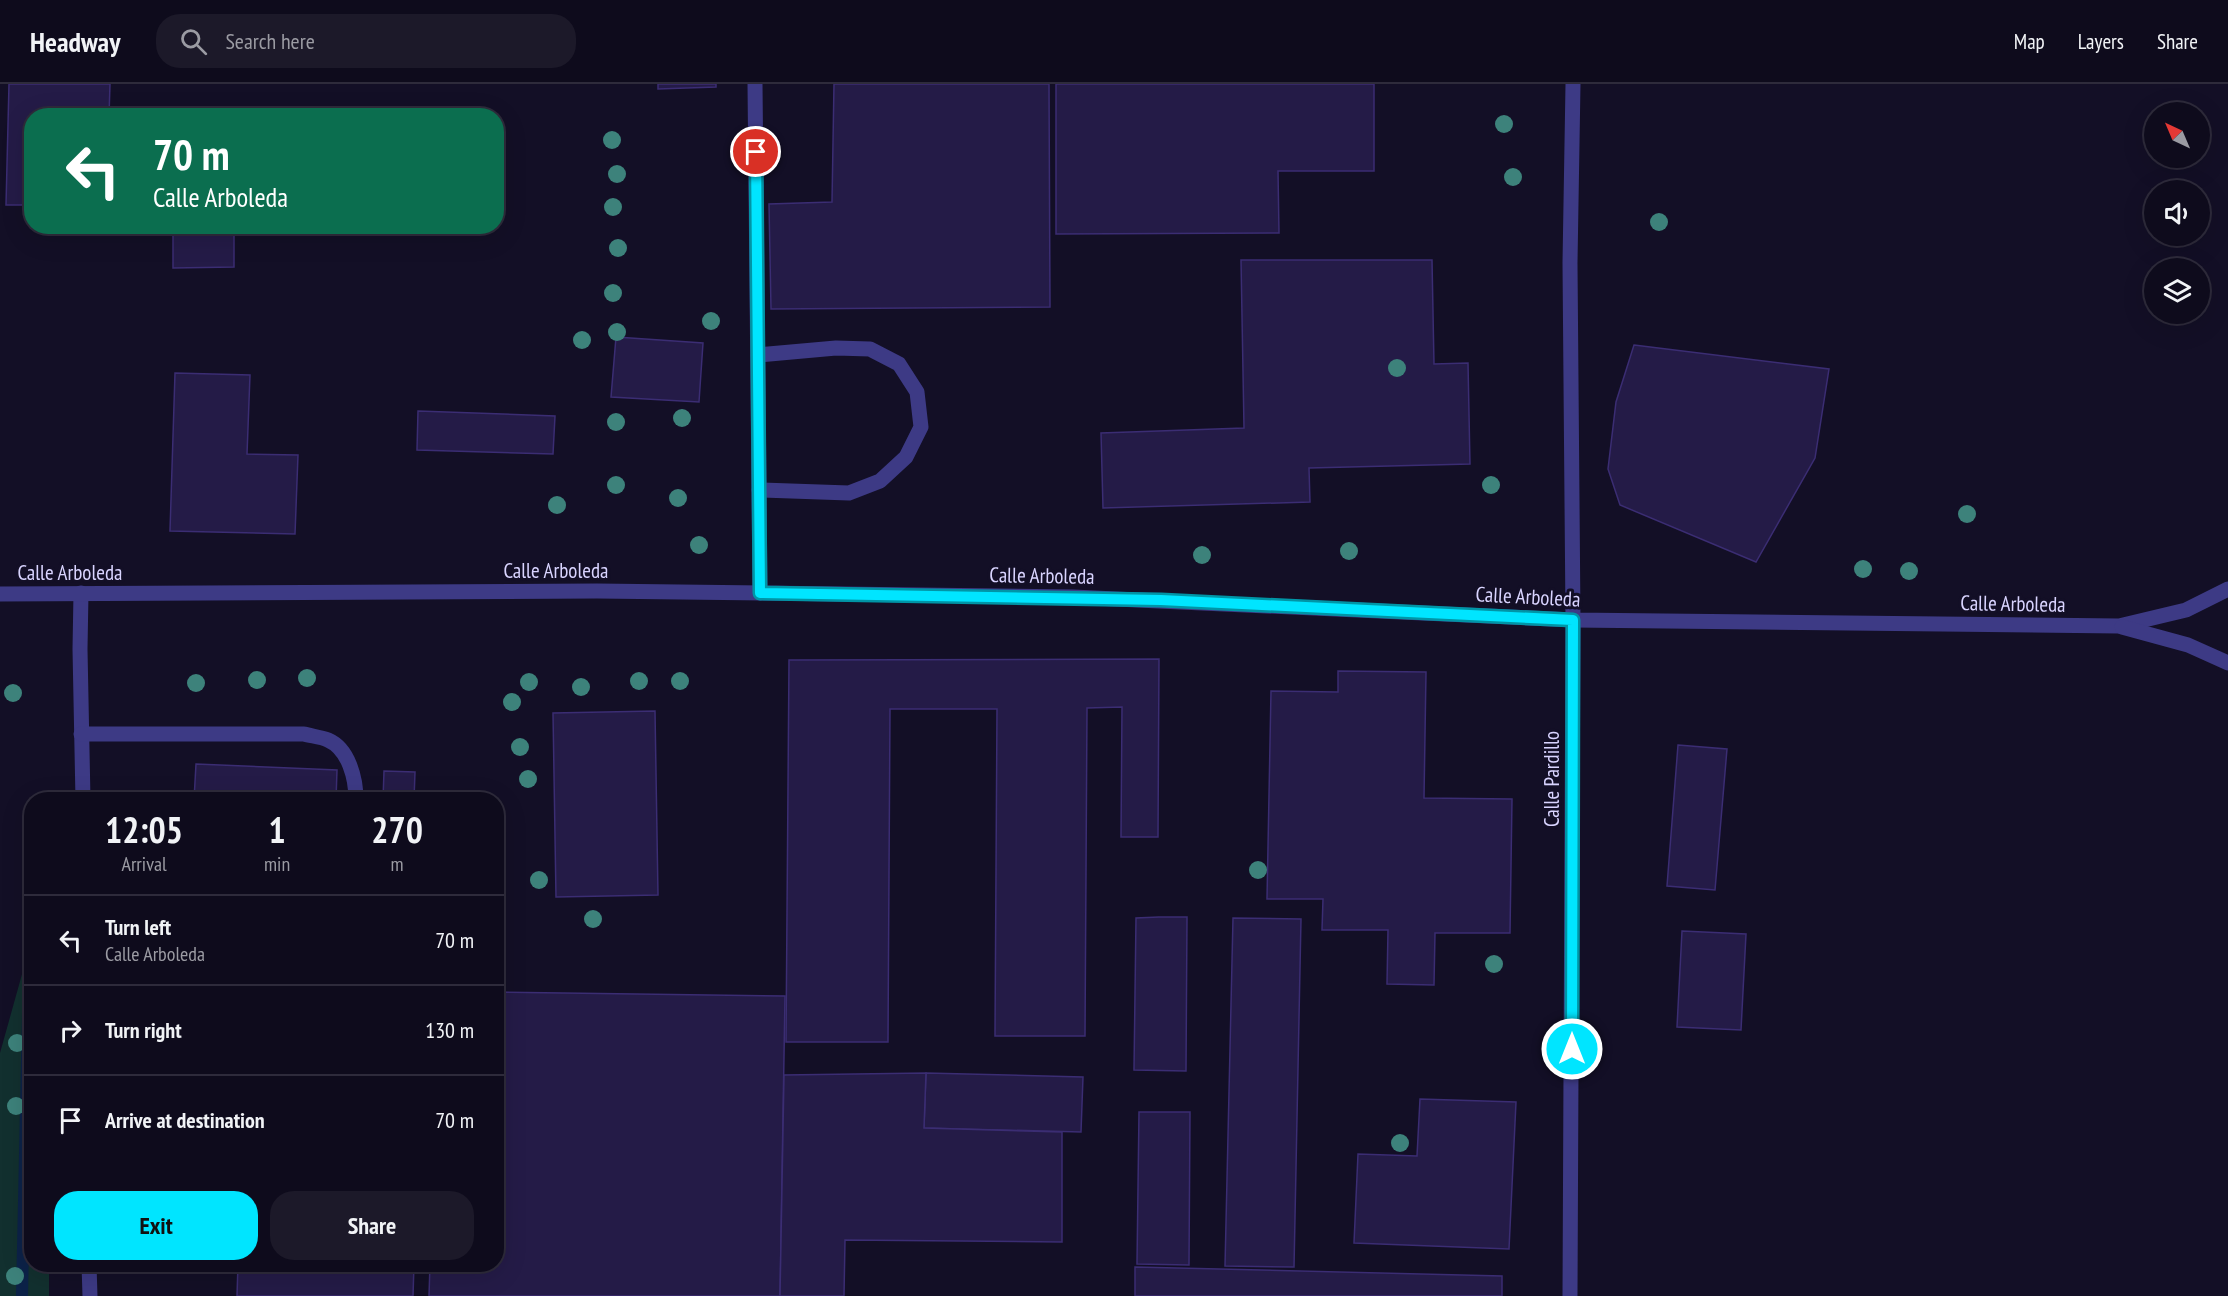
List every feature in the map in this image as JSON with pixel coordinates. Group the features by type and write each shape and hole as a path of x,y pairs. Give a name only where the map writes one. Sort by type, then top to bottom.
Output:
{"street":[{"path":"755,84 760,593"},
{"name":"Calle Pardillo","path":"1570,1296 1573,620 1570,263 1573,84"},
{"path":"758,355 836,348 870,349 899,364 917,392 921,427 906,458 880,481 849,493 759,490"},
{"path":"2119,626 2186,610 2228,589"},
{"name":"Calle Arboleda","path":"0,594 597,591 760,593 1161,600 1573,620 2119,626"},
{"path":"81,593 83,792"},
{"path":"2119,626 2188,645 2228,663"},
{"path":"81,734 304,734 330,741 348,760 356,782 356,792"},
{"path":"89,1272 90,1296"}],"green space":[{"path":"24,967 24,1272 49,1272 49,1296 0,1296 0,1053"}],"building":[{"path":"9,84 110,84 109,108 24,108 24,205 6,205"},
{"path":"658,84 716,84 716,87 658,89"},
{"path":"834,84 1049,84 1050,307 771,309 769,204 832,202"},
{"path":"1056,84 1374,84 1374,171 1278,171 1279,233 1056,234"},
{"path":"173,234 234,234 234,267 173,268"},
{"path":"1241,260 1432,260 1434,364 1468,363 1470,464 1309,468 1310,502 1103,508 1101,433 1244,428"},
{"path":"616,337 703,343 699,402 611,397"},
{"path":"1634,345 1829,369 1815,458 1756,562 1620,505 1608,469 1616,402"},
{"path":"175,373 250,375 247,454 298,455 295,534 170,531"},
{"path":"418,411 555,416 553,454 417,450"},
{"path":"1159,659 1158,837 1121,837 1122,707 1087,708 1085,1036 995,1036 997,709 890,709 888,1042 786,1042 789,660"},
{"path":"1338,671 1426,672 1424,798 1512,799 1510,933 1435,933 1434,985 1387,984 1388,930 1322,930 1323,899 1267,899 1271,691 1338,692"},
{"path":"655,711 658,895 556,897 553,713"},
{"path":"1678,745 1727,749 1715,890 1667,886"},
{"path":"196,764 337,770 336,792 194,792"},
{"path":"384,771 415,772 414,792 383,792"},
{"path":"1187,917 1186,1071 1134,1070 1136,918"},
{"path":"1233,918 1301,919 1294,1267 1225,1266"},
{"path":"1682,931 1746,934 1741,1030 1677,1027"},
{"path":"504,992 785,996 780,1296 429,1296 430,1272 504,1272"},
{"path":"926,1073 1083,1077 1081,1132 924,1128"},
{"path":"926,1073 924,1128 1062,1132 1062,1242 845,1240 844,1296 780,1296 784,1075"},
{"path":"1420,1099 1516,1102 1509,1249 1354,1243 1358,1154 1417,1156"},
{"path":"1139,1112 1190,1112 1189,1265 1137,1264"},
{"path":"1135,1267 1502,1276 1502,1296 1135,1296"},
{"path":"238,1272 414,1272 413,1296 237,1296"}],"waterway":[{"path":"22,1296 24,1202"}],"route":[{"path":"756,152 760,593 1073,597 1573,620 1572,1049"}]}
